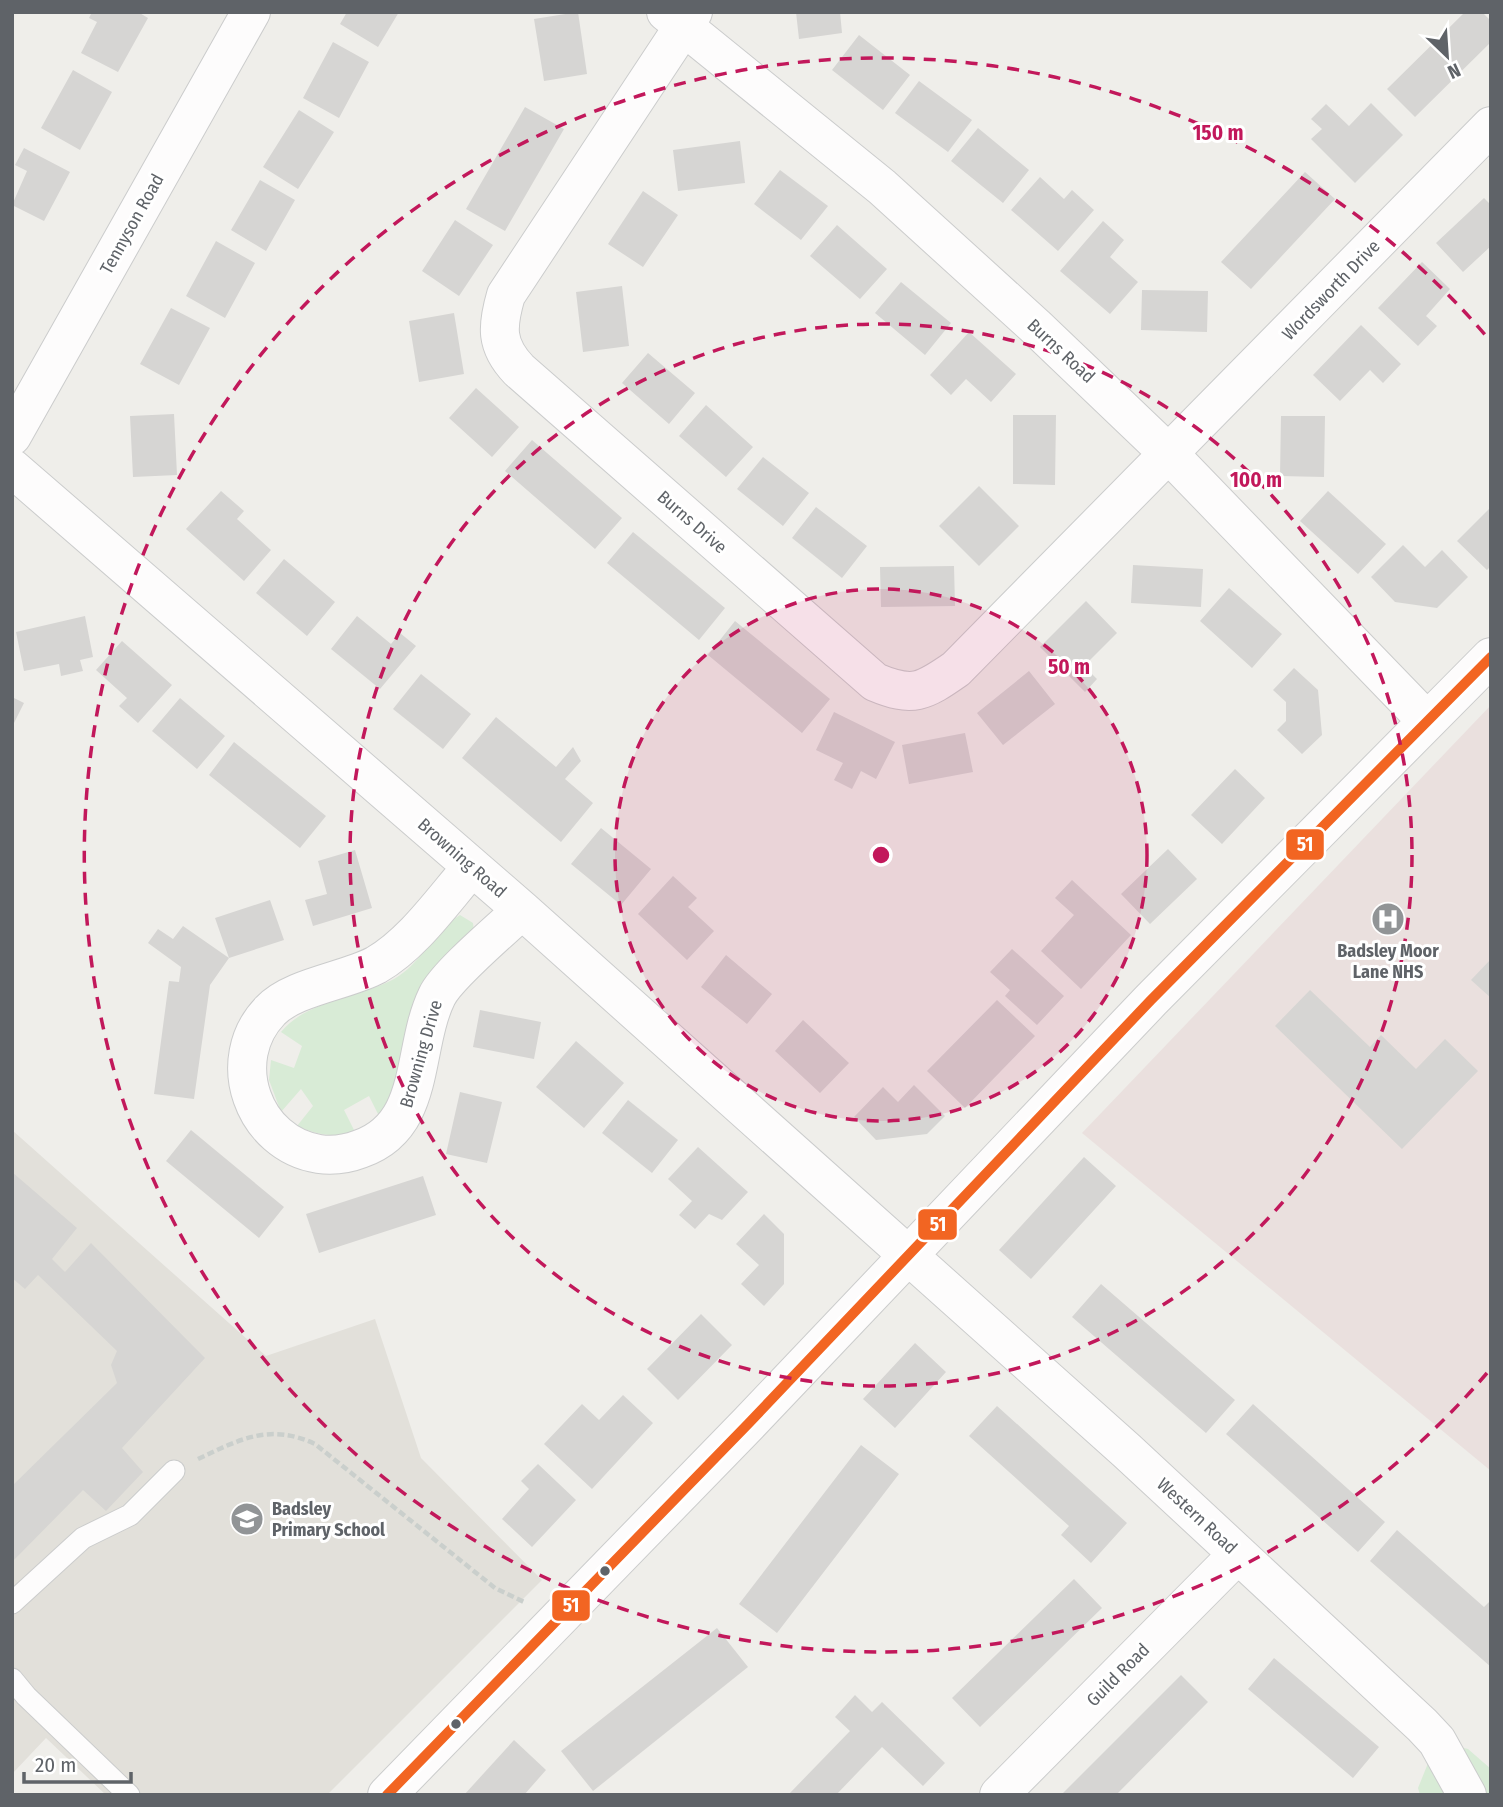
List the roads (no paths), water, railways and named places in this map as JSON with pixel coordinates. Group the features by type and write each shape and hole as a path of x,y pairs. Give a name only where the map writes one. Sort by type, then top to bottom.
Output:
{"street":[{"name":"Tennyson Road","path":"12,436 251,12"},
{"name":"Burns Road","path":"681,17 882,187 1170,454 1427,721"},
{"name":"Burns Drive","path":"681,17 506,295 498,323 499,338 506,356 529,379 875,682 899,692 919,692 956,669 1170,454"},
{"name":"Wordsworth Drive","path":"1170,454 1491,126"},
{"name":"Browning Road","path":"12,468 522,909 905,1256"},
{"path":"387,1795 1151,1000 1491,657"},
{"name":"Browning Drive","path":"472,867 389,956 366,970 284,1000 261,1021 251,1046 247,1085 254,1104 285,1141 310,1152 331,1156 375,1144 393,1130 406,1112 437,996 522,909"},
{"name":"Western Road","path":"905,1256 1127,1451 1430,1733 1466,1795"},
{"name":"Guild Road","path":"999,1795 1237,1555"}],"lane":[{"path":"12,1603 83,1538 130,1515 174,1471"},
{"path":"12,1679 26,1696 129,1795"}],"place":[{"name":"Badsley Moor Lane NHS","path":"1388,919"},
{"name":"Badsley Primary School","path":"247,1519"}]}
